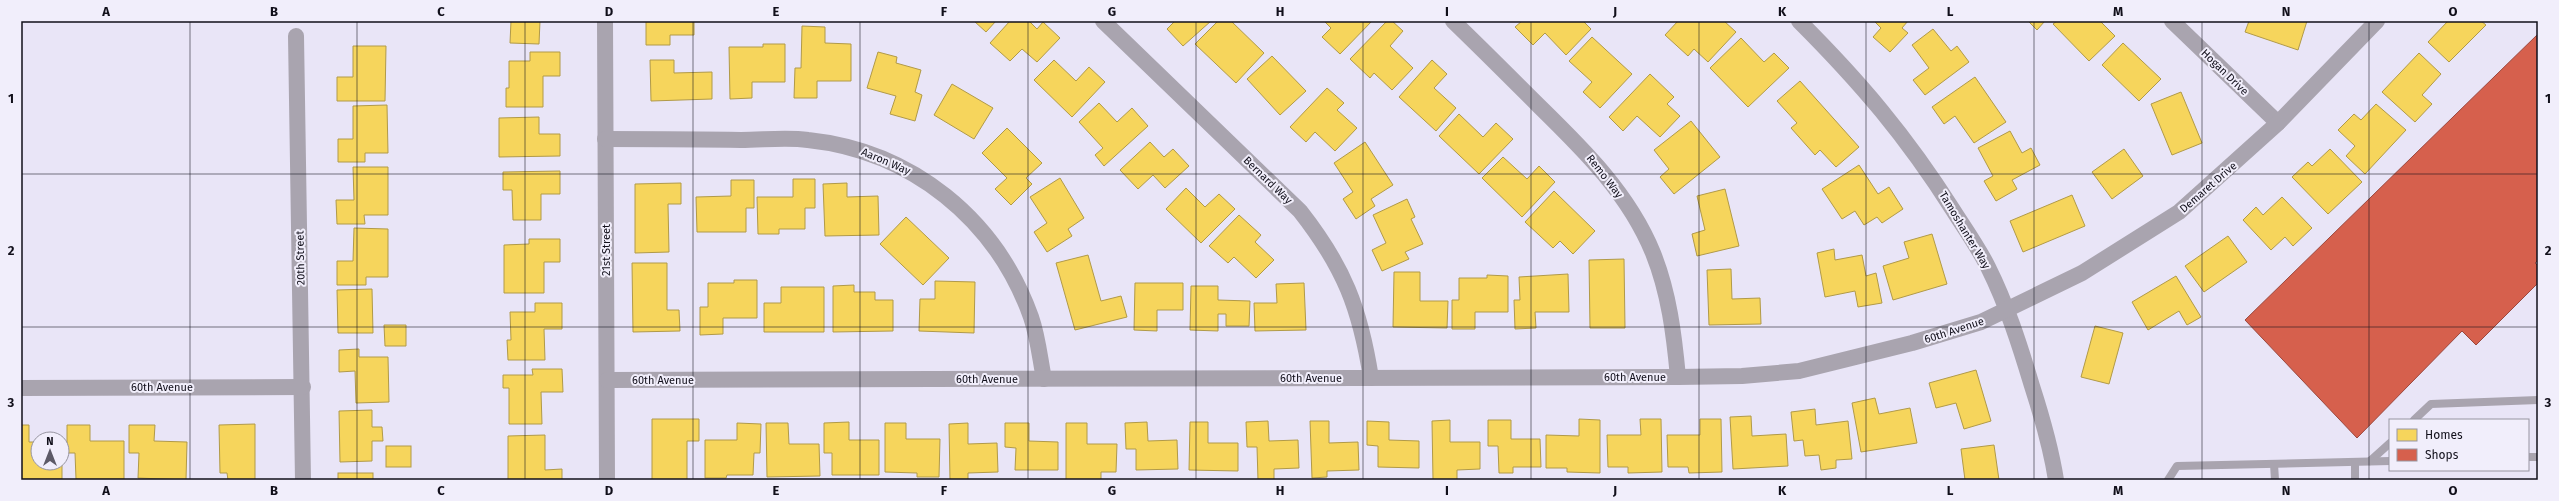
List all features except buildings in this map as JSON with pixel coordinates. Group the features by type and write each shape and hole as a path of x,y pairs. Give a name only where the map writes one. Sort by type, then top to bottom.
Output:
{"street":[{"name":"21st Street","path":"605,21 607,480"},
{"name":"Bernard Way","path":"1103,21 1300,211 1323,240 1340,268 1354,302 1365,338 1371,378"},
{"name":"Remo Way","path":"1453,21 1583,149 1617,190 1637,222 1662,279 1670,312 1678,377"},
{"name":"Tamoshanter Way","path":"1799,21 1850,71 1922,160 1988,266 2007,310 2042,419 2056,480"},
{"name":"Hogan Drive","path":"2172,21 2278,123"},
{"name":"Demaret Drive","path":"2007,310 2082,273 2174,216 2234,165 2278,123 2378,21"},
{"name":"20th Street","path":"296,36 303,387 303,480"},
{"name":"Aaron Way","path":"605,139 806,140 842,145 872,154 909,170 942,192 964,211 995,246 1016,281 1031,318 1044,379"},
{"name":"60th Avenue","path":"607,380 1742,376 1799,371 1912,343 1980,322 2007,310"},
{"name":"60th Avenue","path":"21,388 303,387"}],"lane":[{"path":"2415,419 2431,404 2538,400"},
{"path":"2370,461 2389,444"},
{"path":"2168,480 2177,466 2389,461"},
{"path":"2355,462 2355,480"},
{"path":"2274,464 2275,480"}]}
